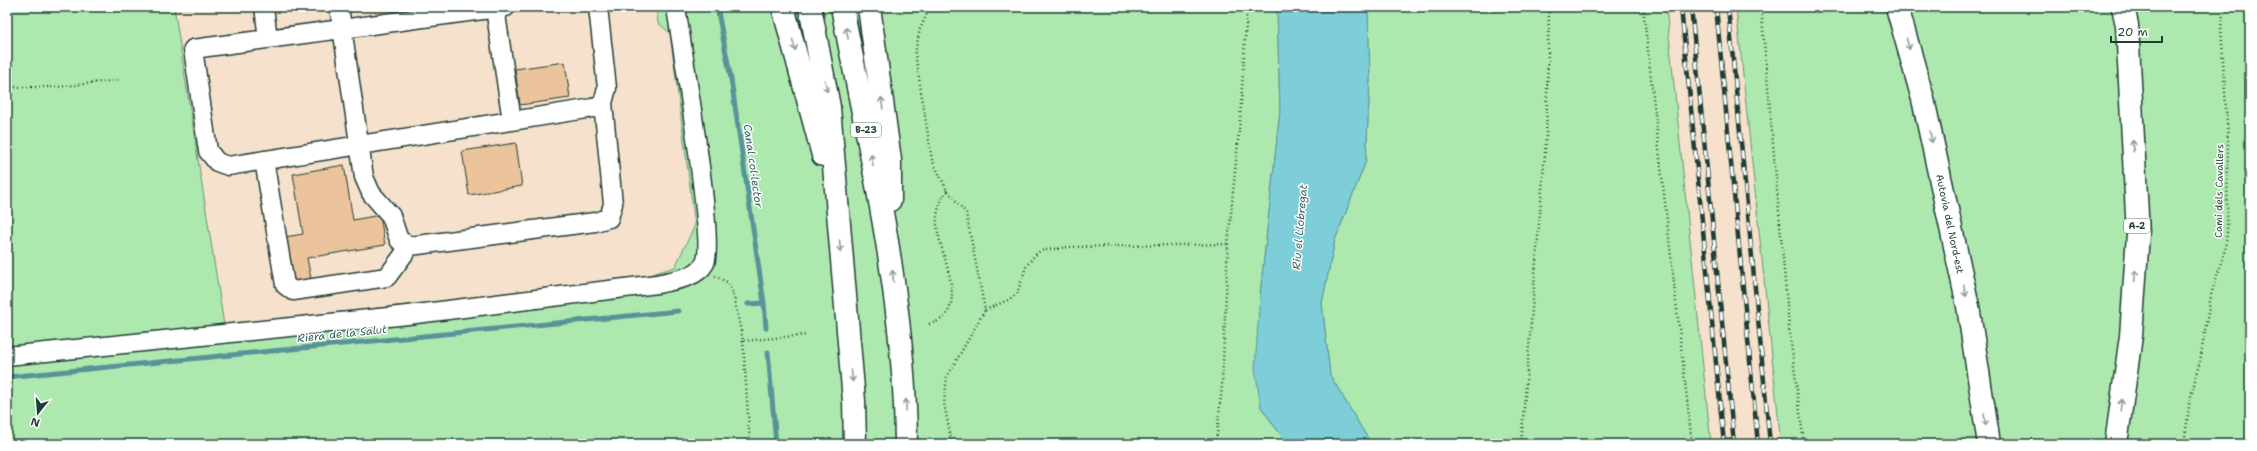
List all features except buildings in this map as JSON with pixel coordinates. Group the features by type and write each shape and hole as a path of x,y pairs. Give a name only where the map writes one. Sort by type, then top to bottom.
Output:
{"highway":[{"path":"784,7 837,208"},
{"path":"810,7 829,107 854,402 855,444"},
{"name":"B-23","path":"842,7 890,254 906,393 906,444"},
{"path":"868,7 890,160 890,254"},
{"name":"Autovia del Nord-est","path":"1897,7 1923,99 1968,306 1989,444"},
{"name":"A-2","path":"2116,444 2131,336 2138,234 2127,25 2123,7"}],"lane":[{"path":"264,7 268,39"},
{"path":"339,7 364,177 371,193 391,216 399,240 410,246 595,222 609,218 613,204 603,103 607,88 598,7"},
{"path":"7,356 408,315 657,284 687,277 699,271 706,261 708,247 705,209 676,7"},
{"path":"512,121 496,8 193,48 208,151 217,162 228,166 264,160 512,121 593,108 603,103"},
{"path":"264,160 285,285 293,291 387,277 410,246"}],"path":[{"path":"930,7 920,29 915,53 932,160 947,190 966,213 985,310"},
{"path":"1216,444 1222,386 1228,244 1240,120 1246,7"},
{"path":"1521,444 1546,140 1549,7"},
{"path":"1642,7 1692,444"},
{"path":"1761,7 1789,327 1804,444"},
{"name":"Camí dels Cavallers","path":"2184,444 2190,400 2200,361 2211,295 2225,250 2227,232 2228,140 2221,27 2224,7"},
{"path":"7,87 57,87 119,80"},
{"path":"929,324 937,323 945,317 952,307 952,290 937,225 940,201 947,190"},
{"path":"952,444 944,403 947,377 985,310 1008,300 1017,294 1026,267 1034,256 1040,251 1068,247 1228,244"},
{"path":"699,271 727,282 733,293 743,341 750,444"},
{"path":"743,341 805,335"}],"shaded area":[{"path":"174,7 656,7 658,23 670,33 695,225 675,267 633,280 224,325"},
{"path":"1666,7 1736,7 1781,444 1711,444"}],"green space":[{"path":"7,7 174,7 224,325 633,280 675,267 695,225 670,33 658,23 656,7 1277,7 1280,111 1260,295 1261,407 1287,444 7,444"},
{"path":"1368,7 1666,7 1711,444 1371,444 1330,375 1322,303 1335,240 1366,161 1370,79"},
{"path":"1736,7 2250,7 2250,444 1781,444"}],"water":[{"name":"Riu el Llobregat","path":"1277,7 1368,7 1370,79 1366,161 1335,240 1322,303 1330,375 1371,444 1287,444 1261,407 1255,368 1260,295 1280,111"}],"waterway":[{"name":"Canal col·lector","path":"717,7 731,79 764,303 766,328"},
{"name":"Riera de la Salut","path":"748,304 764,303"},
{"name":"Riera de la Salut","path":"7,377 678,311"},
{"name":"Canal col·lector","path":"768,352 776,444"}],"railway":[{"path":"1681,7 1724,444"},
{"path":"1691,7 1734,444"},
{"path":"1716,7 1758,444"},
{"path":"1728,7 1770,444"}]}
